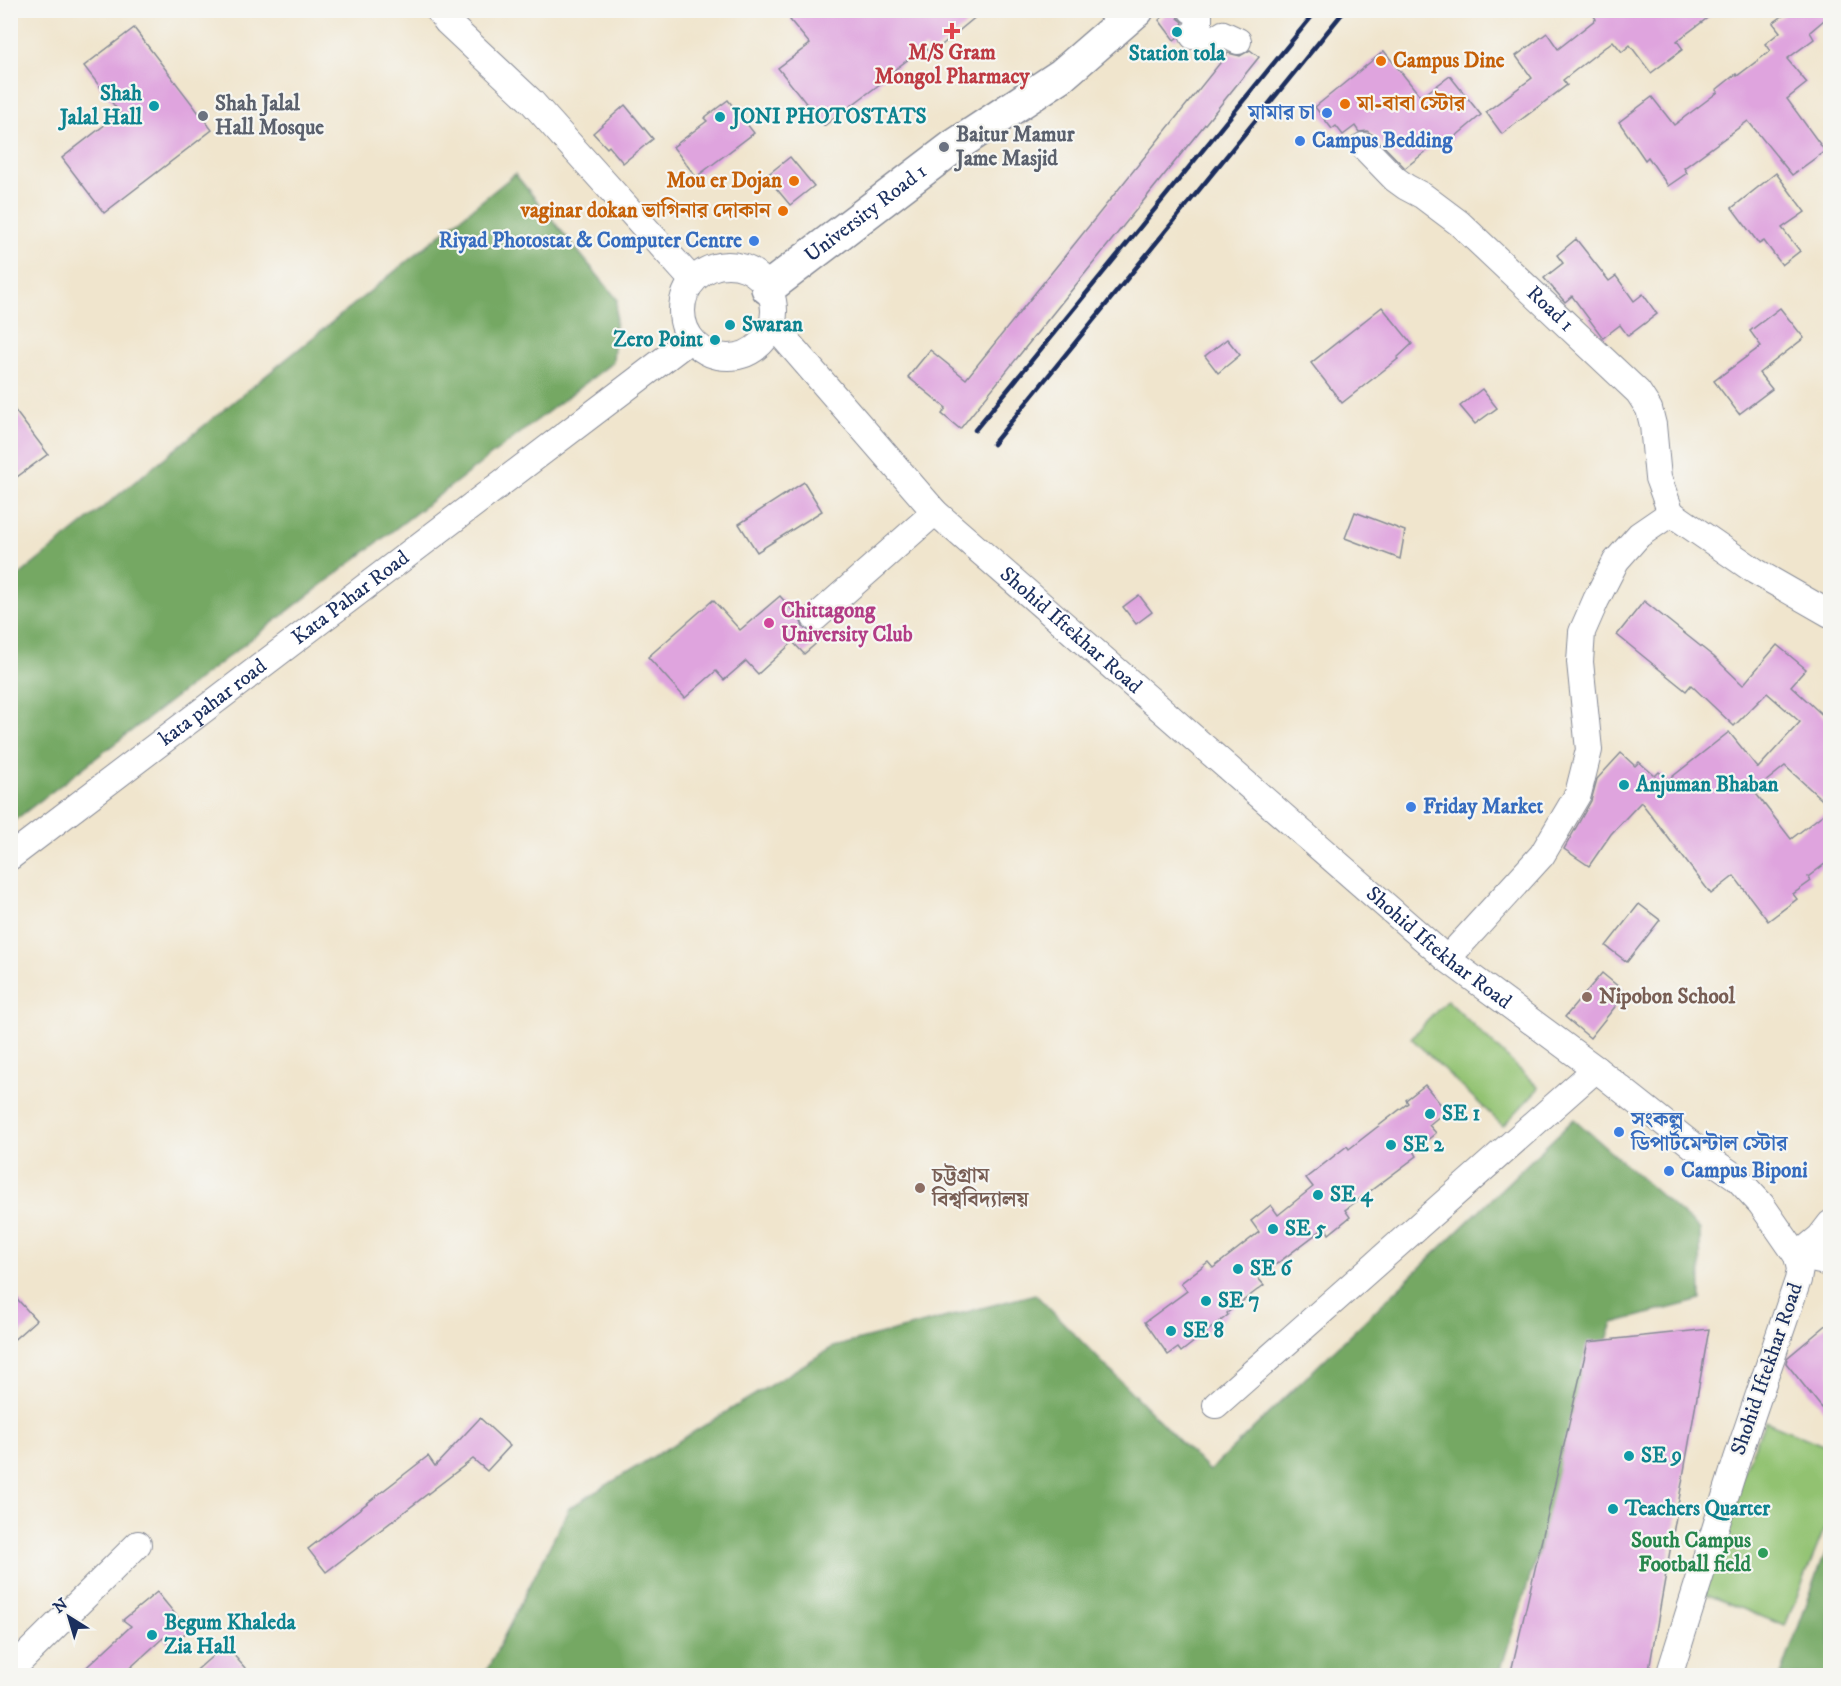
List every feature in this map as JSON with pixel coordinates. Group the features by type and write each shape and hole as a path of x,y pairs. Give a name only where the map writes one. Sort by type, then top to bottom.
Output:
{"main road":[{"name":"University Road 1","path":"768,288 953,147 1062,75 1137,10"}],"street":[{"path":"438,10 447,22 531,101 693,281"},
{"path":"1191,10 1199,14 1199,24 1193,36 1218,38 1223,34 1238,41"},
{"name":"Road 1","path":"1363,146 1395,179 1423,196 1459,223 1638,392 1649,409 1653,425 1658,478 1663,497 1671,513"},
{"path":"732,264 746,268 759,276 773,299 772,324 766,337 756,348 744,355 715,356 701,350 684,328 682,310 686,291 693,281 704,271 732,264"},
{"name":"Shohid Iftekhar Road","path":"772,324 935,512 1448,959 1736,1177 1761,1204 1797,1256 1800,1269 1798,1280 1737,1459 1669,1676"},
{"name":"Kata Pahar Road","path":"10,858 691,339"},
{"name":"kata pahar road","path":"10,858 647,374"},
{"path":"815,618 935,512"},
{"path":"1448,959 1542,855 1578,794 1589,750 1580,662 1582,632 1616,561 1639,535 1671,513 1755,571 1830,614"},
{"path":"1216,1405 1596,1069"},
{"path":"1797,1256 1820,1237 1830,1224"},
{"path":"1797,1256 1830,1263"},
{"path":"10,1671 138,1544"}],"green space":[{"path":"515,174 617,299 613,362 11,823 11,582"},
{"path":"1447,1000 1539,1088 1503,1126 1411,1038"},
{"path":"1574,1119 1700,1230 1701,1300 1613,1323 1591,1385 1499,1675 484,1676 569,1508 833,1347 1035,1294 1209,1471"},
{"name":"South Campus Football field","path":"1765,1421 1830,1448 1830,1515 1785,1626 1696,1590"},
{"path":"1830,1543 1830,1675 1781,1675 1822,1561"}],"building":[{"path":"801,10 984,10 931,54 925,47 824,126 778,68 810,44 790,20"},
{"name":"Station tola","path":"1171,10 1176,10 1178,18 1183,22 1178,37 1174,40 1159,20"},
{"path":"1590,10 1718,10 1677,41 1683,49 1651,73 1630,45 1622,52 1613,41 1563,80 1567,85 1502,134 1486,112 1532,78 1516,56 1547,33 1558,49 1596,19"},
{"path":"1791,10 1830,10 1830,15 1810,32 1814,39 1787,59 1807,83 1787,99 1825,151 1792,175 1748,121 1684,168 1687,173 1668,186 1648,157 1645,160 1619,122 1652,97 1674,125 1718,92 1716,90 1736,74 1737,76 1770,51 1765,44 1780,32 1773,23"},
{"name":"Shah Jalal Hall","path":"134,28 212,130 104,213 62,158 120,113 84,66"},
{"path":"1250,50 1259,57 960,429 942,414 946,408 908,377 930,350 966,379 1228,53 1240,56"},
{"path":"1384,51 1421,97 1450,76 1481,115 1442,148 1438,142 1405,168 1373,135 1367,131 1359,132 1355,126 1343,135 1336,126 1332,129 1315,107"},
{"path":"728,100 754,133 696,177 673,147 707,121 704,118"},
{"path":"625,105 653,139 623,163 609,146 607,148 593,133"},
{"path":"790,157 814,186 790,205 766,176"},
{"path":"1776,173 1805,212 1782,228 1800,251 1782,265 1764,241 1759,244 1732,208"},
{"path":"1576,239 1609,281 1616,276 1634,301 1643,294 1657,314 1628,336 1620,325 1603,338 1572,296 1565,302 1544,278 1563,263 1557,255"},
{"path":"1382,307 1412,344 1398,359 1342,403 1311,363"},
{"path":"1780,308 1804,338 1759,373 1772,389 1739,414 1714,381 1761,346 1750,331"},
{"path":"1227,339 1240,355 1218,373 1205,356"},
{"path":"1482,389 1497,408 1475,424 1460,406"},
{"path":"10,404 48,454 10,482"},
{"path":"804,482 822,511 757,552 739,524"},
{"path":"1355,512 1405,531 1400,559 1345,538"},
{"path":"1139,595 1152,612 1136,624 1123,607"},
{"name":"Chittagong University Club","path":"780,596 800,619 803,627 812,632 819,641 804,654 793,642 758,674 746,661 724,680 716,671 685,698 648,657 713,600 740,630"},
{"path":"1644,601 1714,657 1743,685 1777,645 1806,669 1791,686 1830,722 1830,807 1785,766 1754,791 1791,839 1830,809 1830,860 1808,877 1811,881 1793,894 1797,899 1768,921 1734,876 1711,894 1641,802 1611,834 1589,866 1564,849 1591,801 1597,779 1621,753 1635,766 1639,762 1655,776 1659,772 1668,780 1729,732 1758,768 1800,722 1767,693 1734,726 1691,685 1686,691 1617,635"},
{"path":"1639,904 1660,920 1627,962 1606,946"},
{"path":"1602,973 1626,993 1590,1038 1565,1017"},
{"path":"1425,1085 1446,1111 1429,1125 1436,1133 1414,1151 1417,1156 1345,1210 1350,1217 1329,1234 1326,1228 1319,1232 1258,1278 1264,1285 1227,1313 1228,1315 1181,1352 1178,1348 1168,1355 1145,1322 1187,1291 1181,1283 1208,1262 1213,1268 1259,1232 1251,1221 1271,1205 1278,1215 1313,1187 1306,1178 1347,1146 1349,1149 1408,1103 1406,1100"},
{"path":"10,1291 36,1320 10,1343"},
{"path":"1830,1322 1830,1418 1786,1363 1787,1358"},
{"name":"Teachers Quarter","path":"1709,1329 1648,1676 1510,1676 1588,1342"},
{"path":"480,1418 510,1446 487,1471 473,1459 326,1572 308,1549 428,1456 435,1466"},
{"name":"Begum Khaleda Zia Hall","path":"157,1592 189,1631 169,1644 163,1638 121,1676 77,1676 131,1626 123,1620"},
{"name":"Begum Khaleda Zia Hall","path":"225,1645 252,1676 190,1676"}],"railway":[{"path":"975,430 1317,10"},
{"path":"993,444 1345,10"}],"place":[{"name":"M/S Gram Mongol Pharmacy","path":"952,31"},
{"name":"Station tola","path":"1177,32"},
{"name":"Campus Dine","path":"1381,61"},
{"name":"মা-বাবা স্টোর","path":"1345,104"},
{"name":"Shah Jalal Hall","path":"154,106"},
{"name":"মামার চা","path":"1327,113"},
{"name":"Shah Jalal Hall Mosque","path":"203,116"},
{"name":"JONI PHOTOSTATS","path":"720,117"},
{"name":"Campus Bedding","path":"1300,141"},
{"name":"Baitur Mamur Jame Masjid","path":"944,147"},
{"name":"Mou er Dojan","path":"794,181"},
{"name":"vaginar dokan ভাগিনার দোকান","path":"783,211"},
{"name":"Riyad Photostat & Computer Centre","path":"754,241"},
{"name":"Swaran","path":"730,325"},
{"name":"Zero Point","path":"715,340"},
{"name":"Chittagong University Club","path":"769,623"},
{"name":"Anjuman Bhaban","path":"1624,785"},
{"name":"Friday Market","path":"1411,807"},
{"name":"Nipobon School","path":"1587,997"},
{"name":"SE 1","path":"1430,1114"},
{"name":"সংকল্প ডিপার্টমেন্টাল স্টোর","path":"1619,1132"},
{"name":"SE 2","path":"1391,1145"},
{"name":"Campus Biponi","path":"1669,1171"},
{"name":"চট্টগ্রাম বিশ্ববিদ্যালয়","path":"920,1188"},
{"name":"SE 4","path":"1318,1195"},
{"name":"SE 5","path":"1273,1229"},
{"name":"SE 6","path":"1238,1269"},
{"name":"SE 7","path":"1206,1301"},
{"name":"SE 8","path":"1171,1331"},
{"name":"SE 9","path":"1629,1456"},
{"name":"Teachers Quarter","path":"1613,1509"},
{"name":"South Campus Football field","path":"1763,1553"},
{"name":"Begum Khaleda Zia Hall","path":"152,1635"}]}
